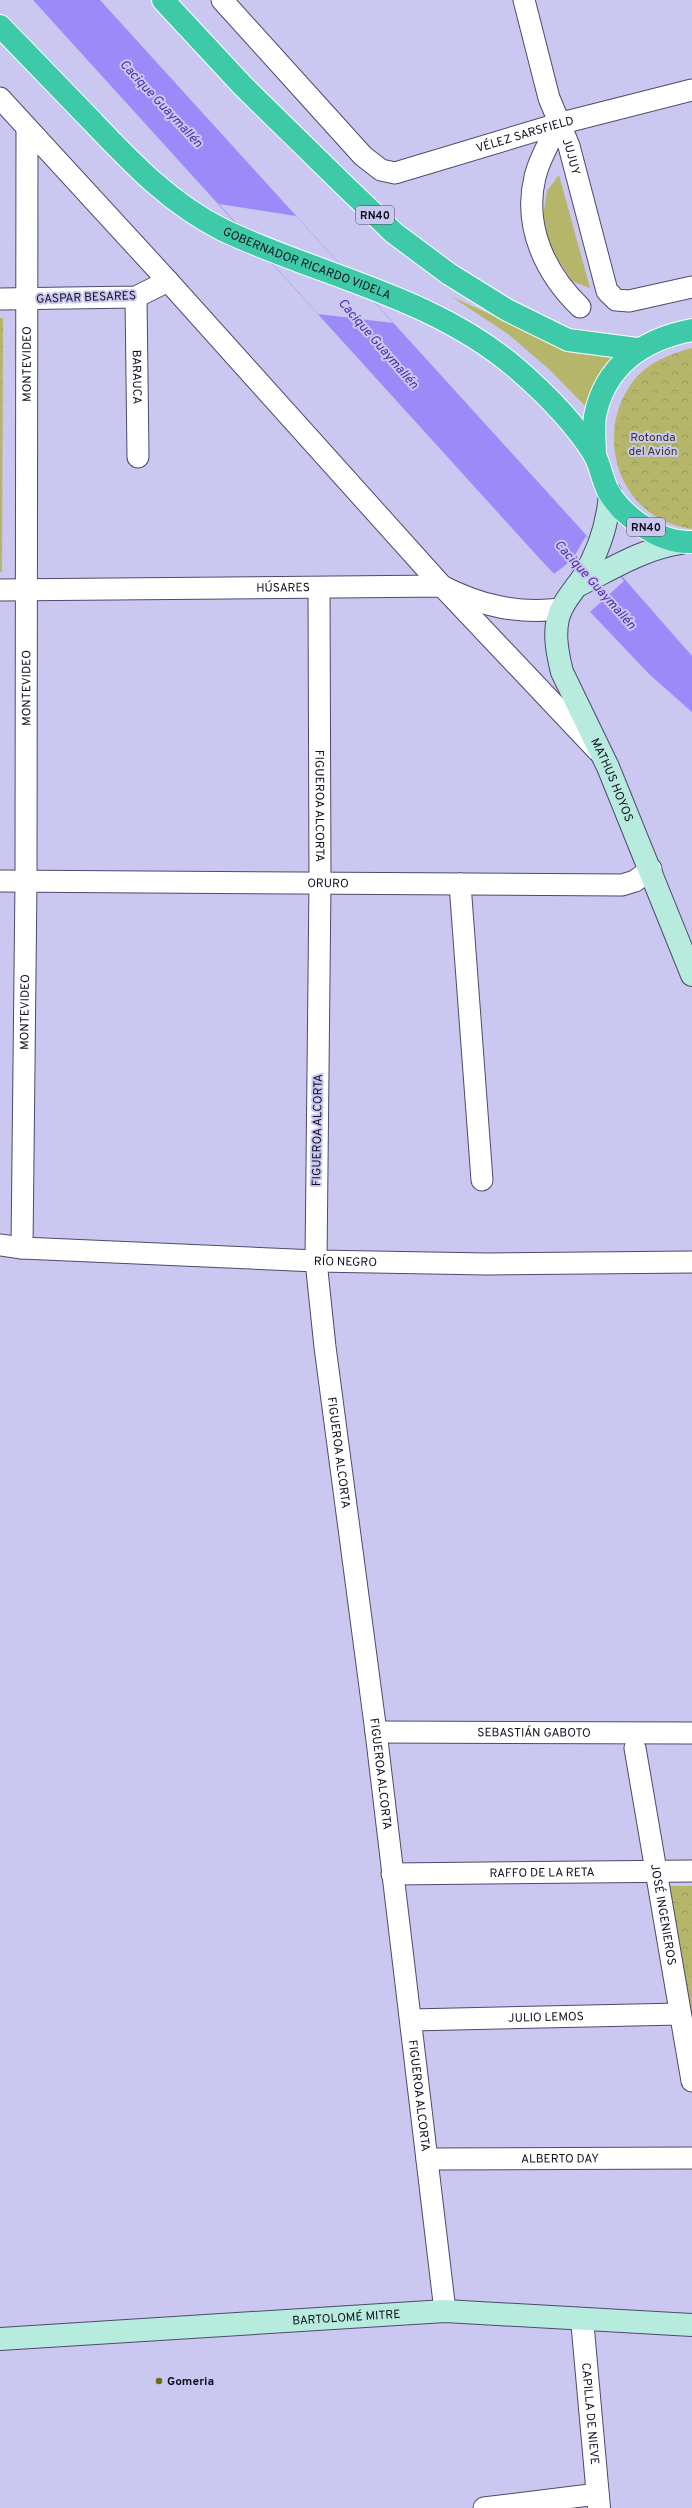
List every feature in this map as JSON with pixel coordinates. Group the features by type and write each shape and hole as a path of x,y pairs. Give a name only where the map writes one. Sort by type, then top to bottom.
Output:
{"highway":[{"name":"RN40","path":"163,0 243,86 394,233 449,274 507,310 568,340 637,350"},
{"name":"GOBERNADOR RICARDO VIDELA","path":"0,26 141,173 184,206 222,229 402,301 467,334 514,367 546,396 572,425 595,456 610,494"},
{"path":"595,456 595,417 603,391 617,368 637,350 667,335 692,330"},
{"name":"RN40","path":"610,494 629,516 653,532 686,543"}],"main road":[{"name":"MATHUS HOYOS","path":"610,494 605,527 598,549 570,596 557,641 562,672 604,757 651,870 692,975"},
{"path":"570,596 613,567 649,550 686,543"},
{"name":"BARTOLOMÉ MITRE","path":"0,2339 445,2311 692,2325"}],"street":[{"name":"VÉLEZ SARSFIELD","path":"222,0 363,156 380,170 395,173 558,124 692,90"},
{"name":"JUJUY","path":"524,0 549,98 558,124 569,146 607,291 616,300 629,301 692,287"},
{"path":"0,98 168,281 442,586 604,757"},
{"path":"558,124 535,177 532,223 545,262 562,290 580,307"},
{"name":"MONTEVIDEO","path":"22,1248 26,881 25,299 27,128"},
{"name":"GASPAR BESARES","path":"0,299 136,297 168,281"},
{"name":"BARAUCA","path":"136,297 138,457"},
{"name":"HÚSARES","path":"0,590 442,586 466,598 503,609 542,611 570,596"},
{"name":"FIGUEROA ALCORTA","path":"319,588 320,883 316,1261 326,1355 376,1732 445,2311"},
{"name":"ORURO","path":"0,881 622,885 635,881 651,870"},
{"path":"460,884 482,1180"},
{"name":"RÍO NEGRO","path":"0,1245 22,1248 316,1261 487,1264 692,1262"},
{"name":"SEBASTIÁN GABOTO","path":"376,1732 692,1733"},
{"name":"JOSÉ INGENIEROS","path":"635,1748 692,2081"},
{"name":"RAFFO DE LA RETA","path":"392,1874 692,1871"},
{"name":"JULIO LEMOS","path":"411,2020 680,2014"},
{"name":"ALBERTO DAY","path":"427,2159 692,2158"},
{"name":"CAPILLA DE NIEVE","path":"582,2319 599,2501"},
{"path":"484,2508 599,2501"}],"green space":[{"path":"559,175 590,288 572,281 551,249 543,218 547,191"},
{"path":"452,297 564,347 615,357 597,380 586,407 550,370 508,334"},
{"path":"0,318 3,318 2,572 0,572"},
{"name":"Rotonda del Avión","path":"692,348 692,529 667,522 647,510 631,492 620,472 614,449 615,425 621,402 634,380 646,368 660,360"},
{"path":"668,1886 692,1886 692,2030"}],"water":[{"name":"Cacique Guaymallén","path":"33,0 100,0 578,526 692,656 692,712 649,674 540,559"}],"pier":[{"path":"219,204 296,216 393,323 318,314"},
{"path":"586,536 624,581 590,612 554,574 572,560"}],"place":[{"name":"Gomeria","path":"159,2381"}]}
